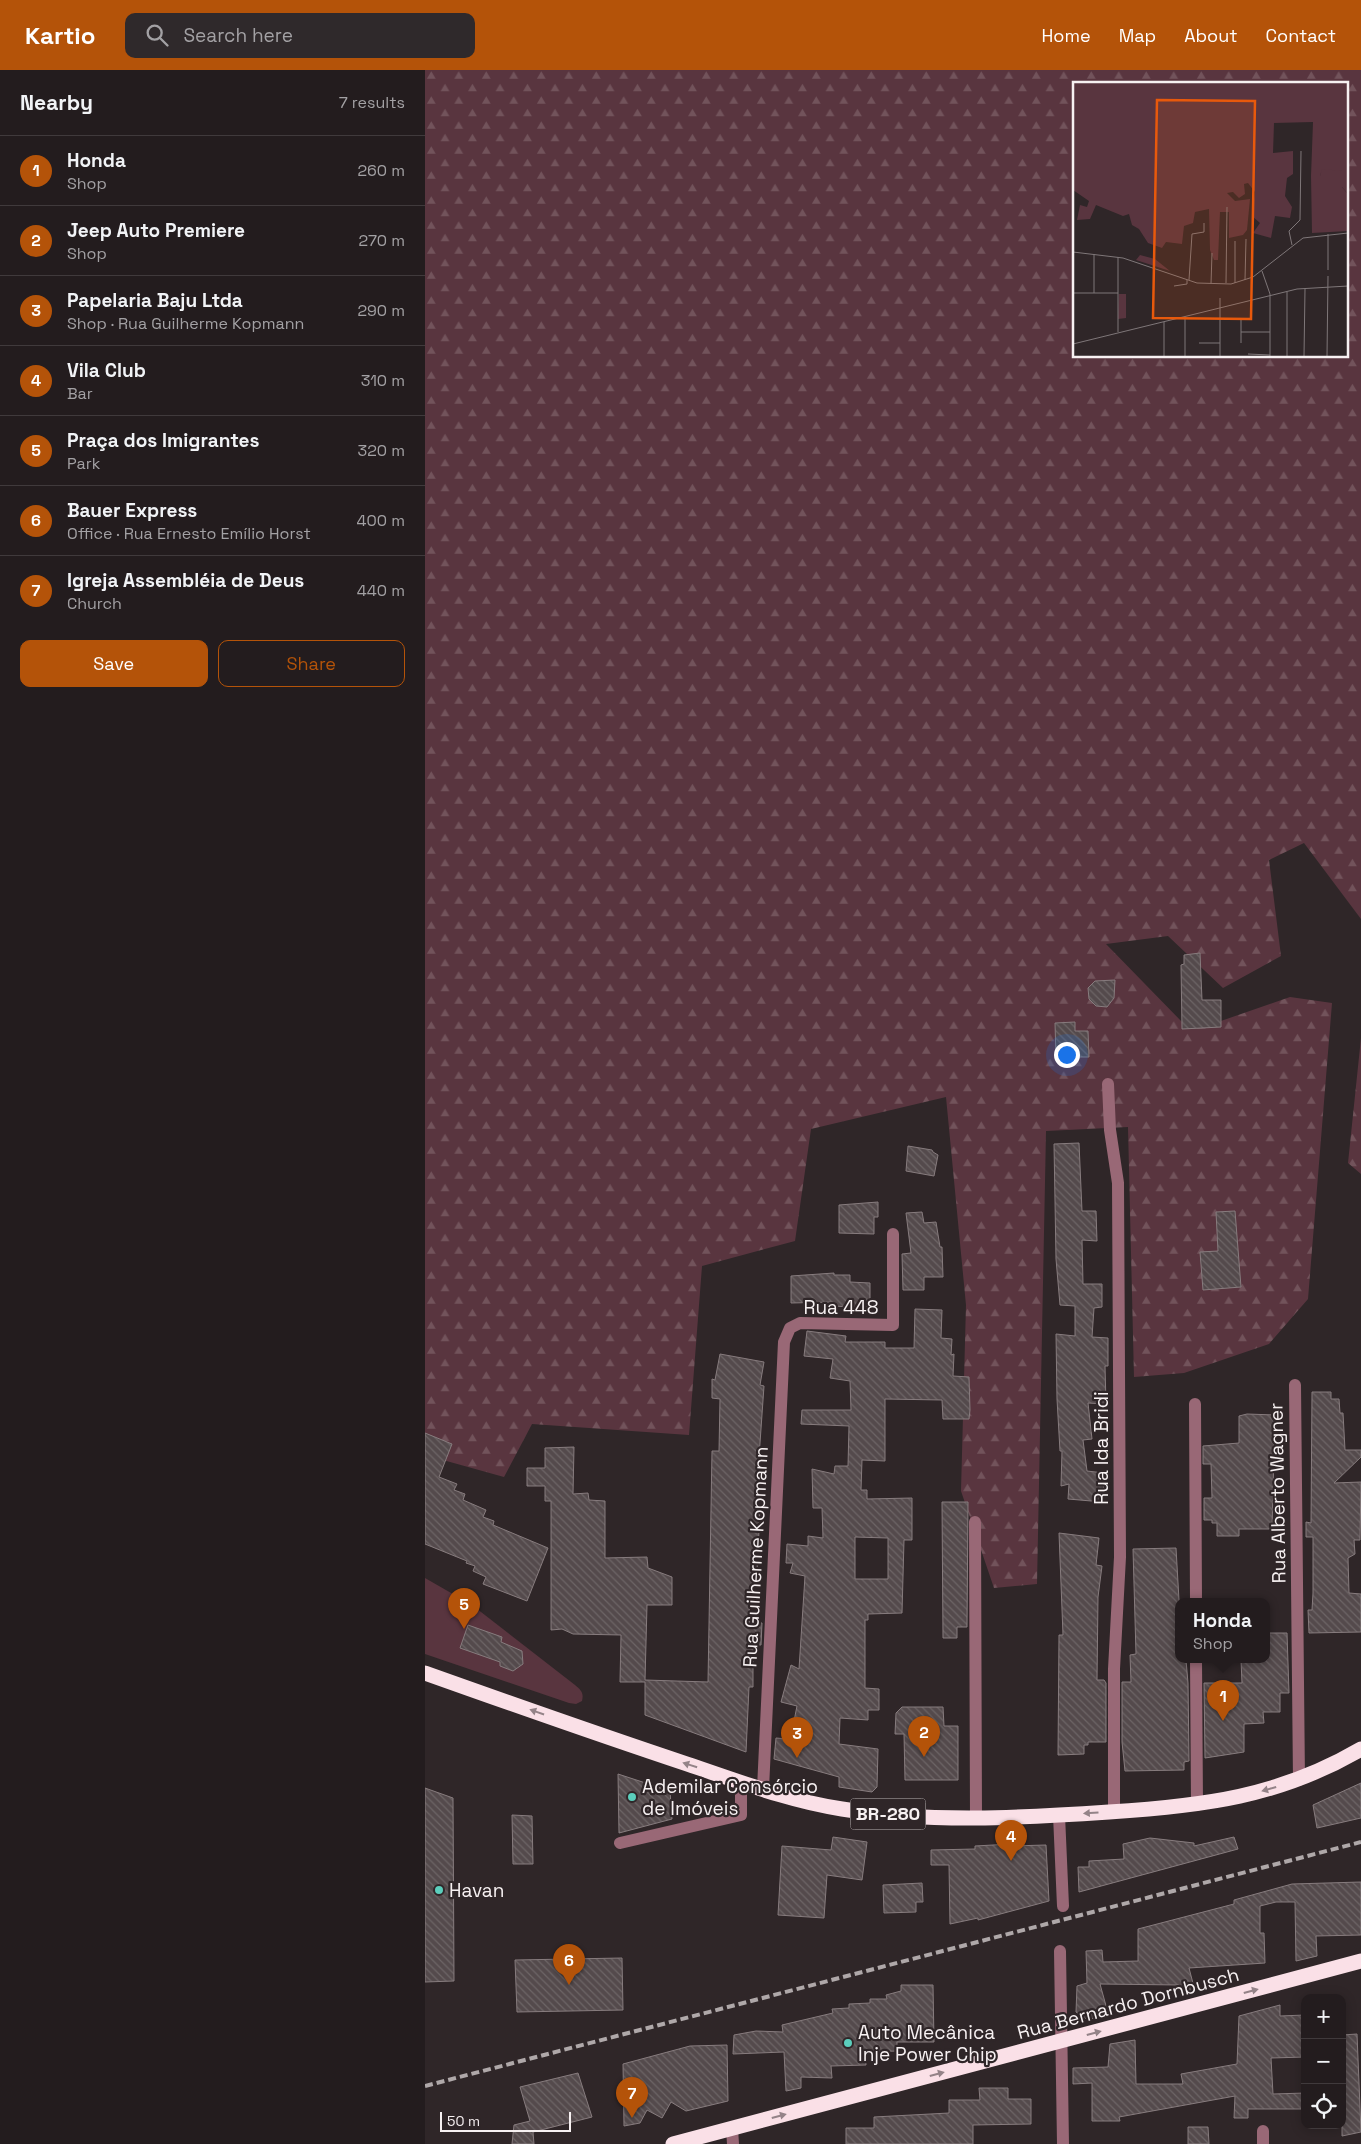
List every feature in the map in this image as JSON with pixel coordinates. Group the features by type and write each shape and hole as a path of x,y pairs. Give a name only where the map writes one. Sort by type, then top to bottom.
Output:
{"highway":[{"name":"BR-280","path":"425,1674 763,1789 841,1809 913,1816 977,1818 1197,1806 1236,1798 1299,1780 1361,1749"},
{"name":"Rua Bernardo Dornbusch","path":"673,2144 1361,1961"}],"street":[{"name":"Rua Ida Bridi","path":"1108,1084 1110,1130 1118,1183 1119,1557 1114,1669 1114,1812"},
{"name":"Rua 448","path":"789,1328 800,1323 893,1325 893,1234"},
{"name":"Rua Guilherme Kopmann","path":"763,1789 784,1342 789,1328"},
{"name":"Rua Alberto Wagner","path":"1295,1385 1299,1780"},
{"path":"1195,1404 1196,1598"},
{"path":"975,1522 977,1818"},
{"path":"1196,1663 1197,1806"},
{"path":"620,1843 741,1816 741,1782"},
{"path":"1059,1815 1063,1906"},
{"path":"1060,1951 1063,2144"},
{"path":"732,2128 733,2144"},
{"path":"1263,2131 1263,2144"}],"green space":[{"path":"425,70 1361,70 1361,919 1304,843 1269,860 1281,956 1223,988 1168,936 1106,944 1182,1022 1218,1022 1290,997 1332,1003 1308,1299 1269,1344 1184,1373 1134,1377 1128,1127 1046,1131 1037,1584 994,1588 961,1491 966,1305 946,1097 811,1129 795,1241 702,1266 689,1435 532,1424 504,1477 425,1455"},
{"path":"1361,1038 1361,1174 1348,1163"},
{"path":"425,1578 472,1605 579,1688 583,1696 582,1701 576,1704 569,1703 425,1654"}],"building":[{"path":"1200,953 1202,1000 1221,1000 1221,1027 1182,1029 1181,965 1184,964 1184,955"},
{"path":"1115,980 1114,998 1107,1007 1096,1006 1089,999 1088,988 1095,981"},
{"path":"1075,1022 1075,1031 1088,1031 1089,1057 1056,1057 1055,1023"},
{"path":"1079,1143 1082,1211 1096,1211 1097,1241 1082,1240 1083,1284 1102,1284 1102,1307 1094,1308 1092,1337 1108,1338 1108,1366 1105,1366 1106,1404 1088,1403 1092,1439 1083,1440 1087,1471 1104,1473 1103,1502 1068,1499 1069,1484 1061,1486 1062,1451 1060,1451 1057,1399 1056,1334 1075,1336 1075,1306 1060,1305 1056,1259 1054,1144"},
{"path":"908,1146 932,1150 938,1155 934,1176 906,1171"},
{"path":"878,1202 878,1217 874,1217 874,1234 839,1233 839,1205"},
{"path":"1235,1211 1241,1287 1203,1290 1200,1252 1218,1251 1216,1212"},
{"path":"922,1212 924,1223 936,1222 940,1247 942,1247 943,1277 924,1277 924,1290 903,1290 902,1254 911,1253 906,1213"},
{"path":"834,1273 834,1275 850,1275 850,1282 870,1283 870,1308 833,1306 833,1302 791,1303 791,1276"},
{"path":"915,1309 942,1310 941,1338 952,1339 951,1355 954,1354 953,1376 969,1377 970,1410 969,1419 943,1419 942,1400 885,1399 885,1461 862,1460 861,1490 867,1490 867,1499 912,1498 912,1540 904,1540 902,1613 868,1614 868,1620 865,1620 865,1688 879,1689 879,1710 868,1710 868,1720 840,1718 839,1744 878,1749 877,1787 872,1792 839,1787 839,1777 774,1759 776,1738 788,1739 791,1736 797,1706 781,1702 791,1665 799,1669 805,1576 790,1573 793,1563 786,1563 787,1544 808,1546 808,1536 823,1538 822,1508 813,1508 812,1469 834,1474 835,1466 848,1466 849,1426 801,1424 802,1410 851,1410 850,1381 830,1378 833,1359 804,1356 807,1331 846,1336 845,1342 885,1342 885,1348 914,1348","holes":["855,1537 888,1538 888,1579 855,1579"]},
{"path":"720,1354 764,1362 760,1385 764,1386 756,1500 757,1506 760,1507 757,1577 753,1577 748,1621 762,1623 761,1645 753,1645 753,1687 749,1687 746,1752 645,1715 645,1682 620,1682 621,1635 573,1634 562,1629 551,1630 551,1501 545,1501 545,1486 527,1486 527,1468 545,1468 545,1448 574,1447 573,1494 588,1493 589,1500 605,1501 605,1558 647,1557 648,1568 672,1577 672,1605 647,1605 645,1680 708,1682 712,1451 719,1451 720,1399 712,1398 712,1379 715,1380"},
{"path":"1312,1392 1331,1392 1331,1399 1339,1399 1340,1413 1343,1413 1345,1450 1361,1450 1361,1457 1334,1483 1361,1482 1360,1540 1354,1540 1355,1554 1348,1558 1349,1593 1361,1594 1361,1632 1309,1633 1308,1610 1312,1610 1313,1593 1313,1537 1306,1537 1306,1522 1311,1523"},
{"path":"1247,1414 1275,1415 1272,1529 1239,1529 1239,1536 1217,1536 1217,1523 1212,1523 1212,1520 1204,1520 1204,1498 1212,1498 1211,1464 1203,1464 1203,1446 1239,1443 1239,1416"},
{"path":"425,1433 452,1444 439,1477 457,1484 454,1490 465,1494 463,1500 486,1510 483,1517 494,1521 493,1525 548,1548 527,1601 483,1584 486,1577 473,1571 475,1566 425,1544"},
{"path":"942,1502 968,1502 967,1627 957,1627 957,1638 943,1638"},
{"path":"1059,1533 1099,1538 1096,1565 1102,1566 1098,1597 1097,1680 1104,1680 1106,1683 1106,1742 1088,1742 1088,1745 1084,1745 1084,1754 1058,1755 1059,1635 1063,1635"},
{"path":"1176,1548 1179,1598 1175,1598 1175,1663 1186,1663 1188,1683 1189,1761 1184,1762 1184,1770 1125,1771 1122,1742 1122,1682 1131,1682 1130,1655 1136,1654 1133,1549"},
{"path":"468,1625 502,1637 501,1642 522,1651 523,1664 513,1671 500,1666 500,1662 460,1648"},
{"path":"1270,1633 1287,1633 1289,1693 1280,1693 1280,1712 1263,1712 1264,1723 1244,1724 1244,1752 1205,1758 1204,1683 1242,1683 1241,1663 1270,1663"},
{"path":"902,1707 943,1707 944,1726 958,1726 958,1780 905,1780 904,1734 895,1734 896,1713"},
{"path":"618,1774 670,1791 672,1819 619,1833"},
{"path":"1361,1783 1361,1818 1317,1828 1313,1805"},
{"name":"Havan","path":"425,1788 453,1798 454,1981 425,1982"},
{"path":"512,1815 532,1816 533,1864 513,1864"},
{"path":"833,1837 867,1842 862,1880 827,1875 824,1918 778,1915 782,1846 831,1850"},
{"path":"1234,1837 1238,1849 1079,1892 1078,1867 1089,1867 1089,1861 1124,1859 1123,1844 1150,1838 1194,1843 1194,1846"},
{"path":"1011,1844 1011,1846 1046,1845 1049,1901 978,1920 978,1918 950,1924 949,1865 931,1865 931,1850 975,1849 975,1846"},
{"path":"1361,1882 1361,1935 1316,1936 1317,1956 1296,1961 1295,1902 1276,1902 1260,1906 1260,1933 1264,1933 1265,1963 1189,1968 1195,1991 1182,1994 1179,1985 1100,1984 1108,2013 1088,2020 1076,2012 1077,1986 1087,1983 1086,1951 1102,1950 1103,1962 1138,1961 1138,1929 1234,1904 1234,1900 1292,1884"},
{"path":"922,1883 923,1902 916,1902 916,1912 884,1913 883,1885"},
{"path":"622,1958 623,2010 517,2012 515,1960"},
{"path":"901,1985 933,1985 934,2042 897,2042 897,2051 865,2052 866,2065 831,2066 832,2078 801,2077 801,2088 786,2091 784,2052 733,2054 734,2035 756,2031 783,2032 782,2025 833,2013 832,2009 849,2008 849,2004 870,2003 870,1999 887,1999 886,1995 901,1991"},
{"path":"1280,2005 1280,2016 1301,2015 1301,2057 1271,2058 1273,2094 1301,2093 1301,2109 1248,2109 1248,2118 1234,2118 1235,2096 1119,2117 1120,2121 1092,2121 1092,2083 1073,2084 1073,2068 1108,2067 1110,2044 1135,2040 1136,2084 1183,2084 1181,2074 1237,2064 1239,2016"},
{"path":"1357,2034 1361,2132 1342,2136 1342,2129 1346,2129 1346,2035"},
{"path":"727,2045 728,2101 686,2111 671,2102 662,2118 647,2110 640,2123 624,2126 623,2064 690,2046"},
{"path":"578,2073 592,2117 533,2132 534,2144 512,2144 514,2125 530,2121 520,2087"},
{"path":"979,2088 1008,2088 1008,2099 1031,2099 1031,2124 973,2125 973,2144 846,2144 846,2128 874,2128 874,2117 949,2113 949,2100 980,2100"},
{"path":"1188,2127 1208,2127 1209,2144 1188,2144"}],"railway":[{"path":"425,2086 1361,1842"}],"place":[{"name":"Praça dos Imigrantes","path":"464,1629"},
{"name":"Honda","path":"1223,1721"},
{"name":"Jeep Auto Premiere","path":"924,1757"},
{"name":"Papelaria Baju Ltda","path":"797,1758"},
{"name":"Ademilar Consórcio de Imóveis","path":"632,1797"},
{"name":"Vila Club","path":"1011,1861"},
{"name":"Havan","path":"439,1890"},
{"name":"Bauer Express","path":"569,1985"},
{"name":"Auto Mecânica Inje Power Chip","path":"848,2043"},
{"name":"Igreja Assembléia de Deus","path":"632,2118"}]}
